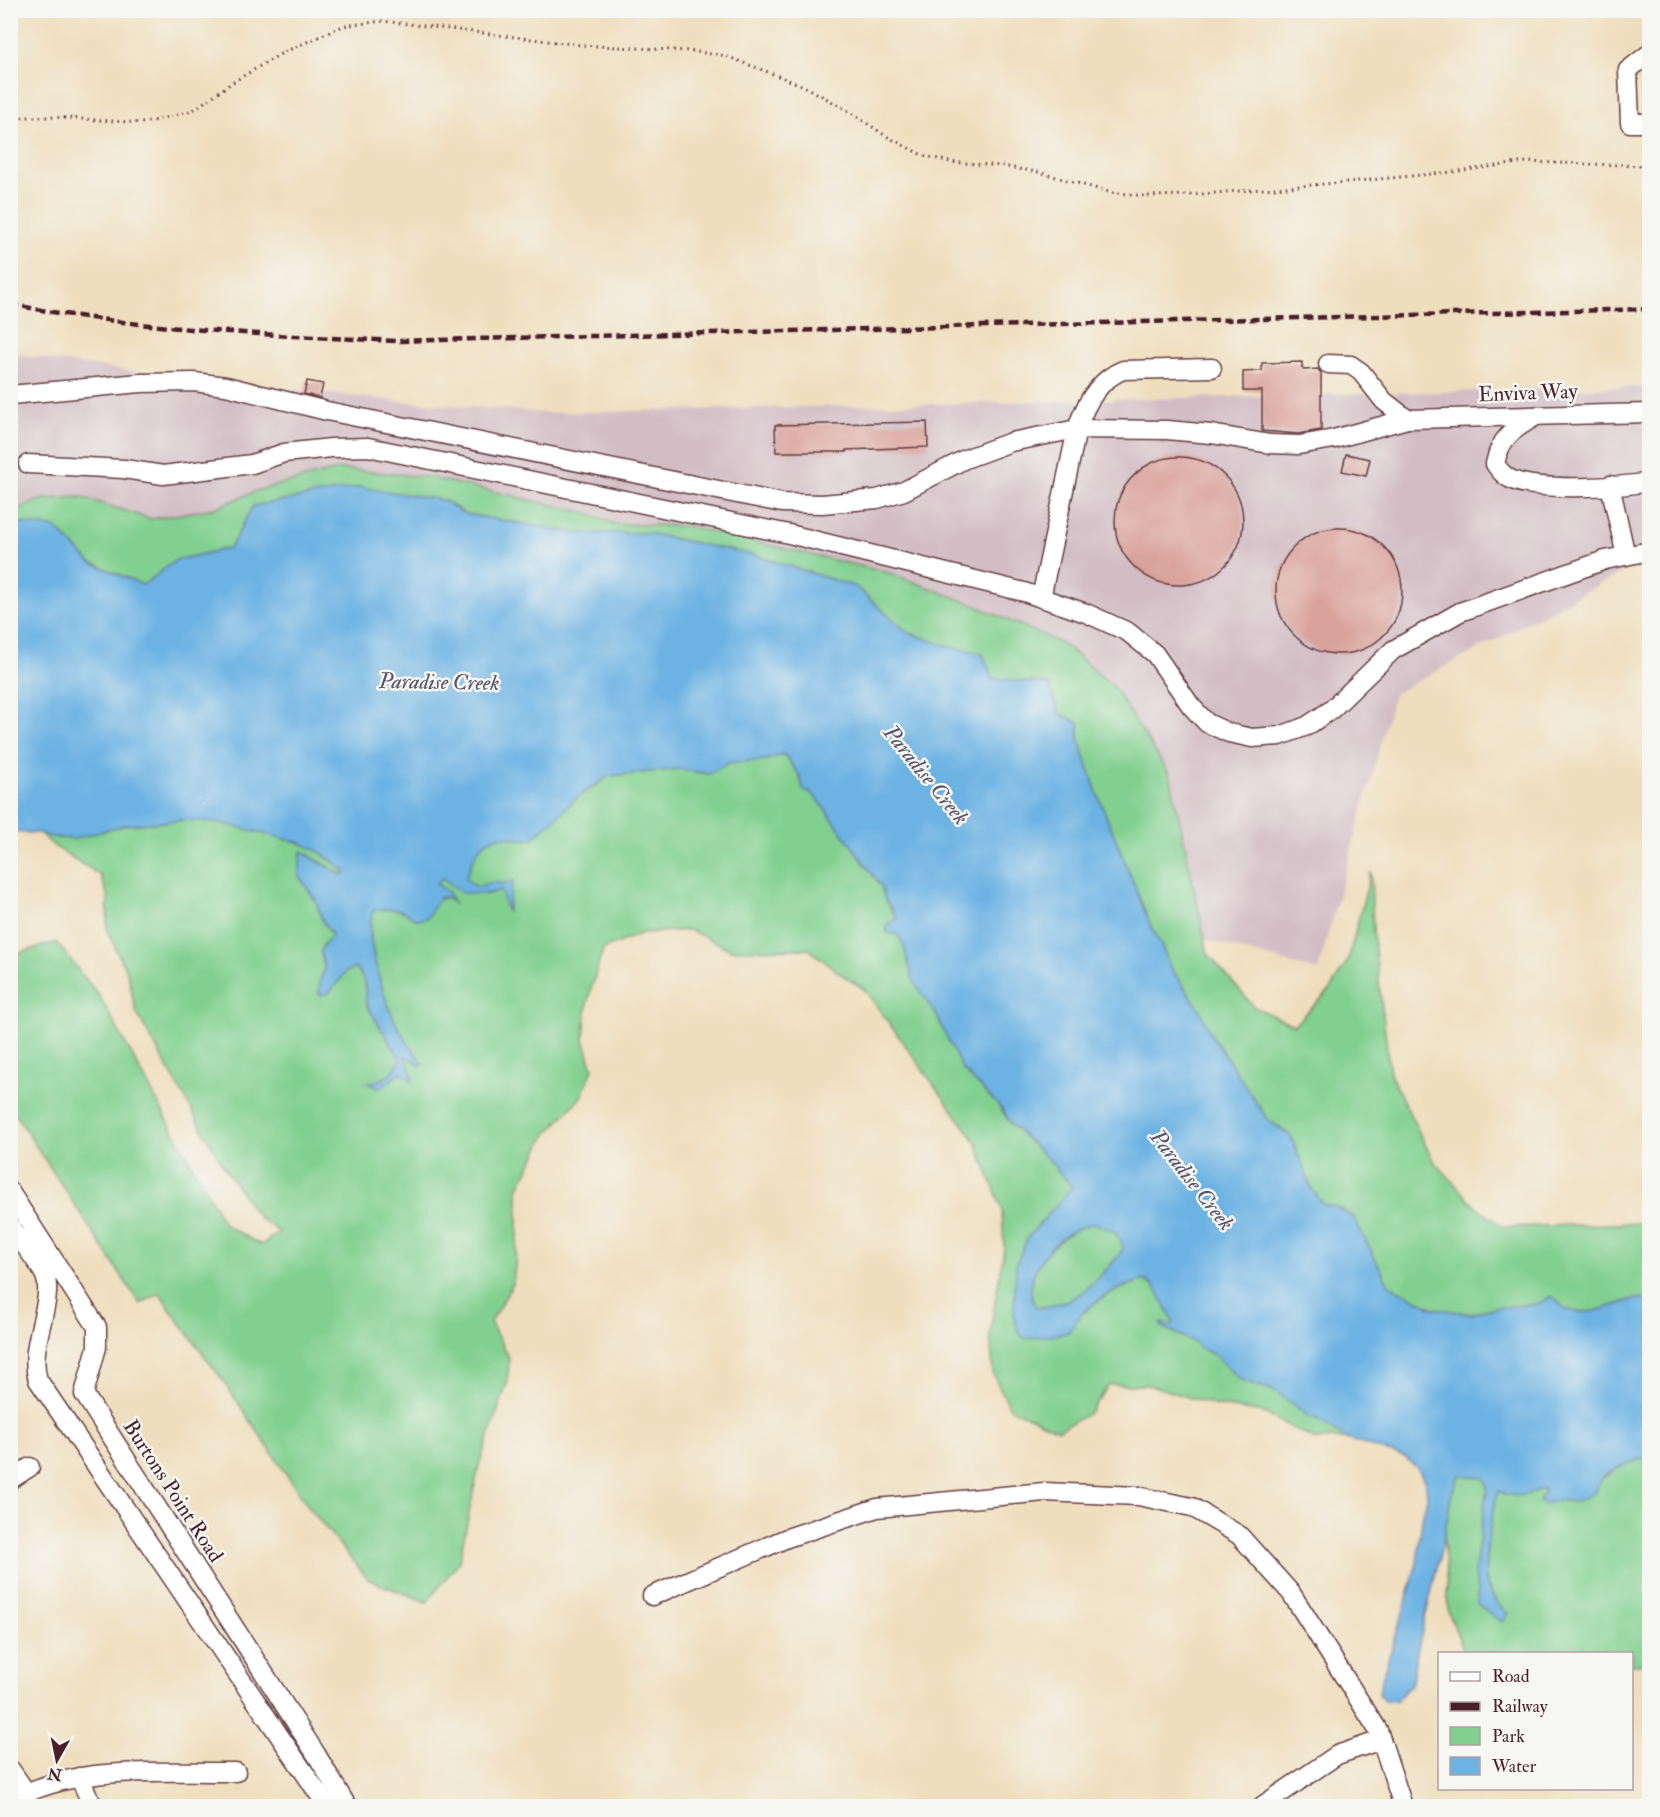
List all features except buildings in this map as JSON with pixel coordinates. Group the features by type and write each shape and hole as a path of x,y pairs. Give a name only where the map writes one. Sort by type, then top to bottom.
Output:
{"street":[{"path":"1650,53 1628,70 1630,123 1650,123"},
{"path":"1328,364 1351,365 1361,372 1384,401 1407,419"},
{"path":"1041,598 1077,429 1084,409 1100,386 1111,375 1123,370 1212,368"},
{"name":"Enviva Way","path":"10,395 140,384 194,382 226,386 327,411 782,503 822,504 877,499 904,491 965,459 1011,442 1077,429 1167,430 1211,434 1270,444 1299,445 1334,439 1407,419 1650,413"},
{"path":"1536,416 1521,425 1500,444 1495,464 1499,471 1508,478 1536,486 1650,482"},
{"path":"28,464 124,469 163,475 252,464 284,453 368,447 789,534 1041,598 1128,632 1155,654 1191,706 1207,723 1228,733 1252,738 1281,736 1307,726 1331,710 1393,650 1460,612 1605,560 1650,551"},
{"path":"1610,485 1626,556"},
{"name":"Burtons Point Road","path":"10,1192 97,1327 98,1347 84,1394 316,1754 346,1806"},
{"path":"10,1227 45,1277 47,1292 35,1352 34,1368 38,1380 327,1806"},
{"path":"10,1480 30,1467"},
{"path":"652,1596 787,1538 877,1508 1044,1492 1138,1496 1192,1507 1239,1535 1291,1593 1378,1730 1403,1806"},
{"path":"1262,1806 1336,1755 1381,1740"},
{"path":"10,1769 18,1796 79,1777 134,1773 236,1772"},
{"path":"79,1777 93,1806"}],"path":[{"path":"10,120 24,117 51,117 144,123 176,115 193,110 233,82 284,52 342,26 383,21 580,45 690,51 726,56 804,86 922,155 950,162 1002,166 1038,172 1109,192 1145,196 1190,195 1452,172 1526,162 1650,166"}],"shaded area":[{"path":"11,352 145,373 394,401 549,413 1649,387 1649,569 1626,570 1394,694 1318,971 1150,924 757,556 465,514 230,548 11,522"}],"green space":[{"path":"341,469 428,477 588,513 614,524 686,526 890,573 967,602 1063,644 1113,686 1170,775 1208,954 1254,1007 1294,1025 1330,990 1348,960 1371,872 1373,932 1390,1074 1433,1160 1474,1205 1504,1227 1642,1223 1649,1219 1649,1299 1629,1301 1588,1312 1577,1312 1566,1309 1552,1296 1538,1304 1492,1308 1472,1314 1433,1308 1389,1285 1354,1218 1336,1207 1324,1205 1311,1188 1291,1136 1268,1120 1210,1033 1199,1008 1170,967 1150,924 1097,793 1079,739 1079,723 1059,713 1049,684 992,678 983,654 944,645 907,632 856,587 757,556 647,533 577,533 465,514 443,500 253,506 230,548 177,560 143,585 90,562 56,528 11,522 11,512 42,499 81,497 151,519 215,508 259,490"},
{"path":"784,754 800,776 803,790 811,793 820,802 881,886 885,899 897,918 887,931 898,935 904,947 913,980 1011,1124 1047,1158 1073,1187 1053,1209 1014,1315 1057,1334 1067,1333 1082,1314 1096,1302 1119,1289 1144,1280 1155,1287 1174,1323 1170,1326 1161,1326 1213,1354 1241,1380 1275,1391 1308,1416 1317,1419 1346,1439 1315,1440 1264,1413 1214,1405 1149,1385 1109,1385 1088,1414 1058,1430 1010,1408 993,1374 990,1334 1004,1248 1002,1209 976,1142 864,989 809,949 731,950 690,930 642,933 603,949 587,1003 584,1039 593,1069 581,1097 546,1135 518,1189 518,1235 513,1284 490,1322 509,1358 508,1381 479,1465 459,1562 427,1602 369,1580 310,1509 224,1382 160,1293 140,1304 11,1108 10,956 56,942 100,997 225,1225 261,1245 279,1232 258,1217 224,1167 136,1012 128,975 107,930 108,896 100,875 55,847 39,833 51,837 73,839 125,825 185,820 221,823 301,843 318,851 345,871 345,874 341,874 302,851 299,876 316,901 323,922 333,936 323,944 325,969 320,980 329,993 347,971 354,968 358,970 365,984 366,1004 400,1058 388,1076 368,1083 380,1088 402,1072 412,1081 413,1077 404,1055 423,1064 399,1029 384,994 375,963 370,932 374,910 404,911 447,897 453,903 448,892 436,884 442,878 487,894 502,890 507,910 502,884 494,882 477,887 465,879 476,853 486,842 499,837 532,839 578,797 609,776 679,769 709,774 728,763 766,760"},
{"path":"1093,1223 1117,1234 1124,1249 1100,1276 1079,1294 1065,1302 1037,1308 1032,1297 1031,1286 1038,1265 1062,1238 1076,1229"},
{"path":"1649,1456 1649,1663 1633,1664 1633,1652 1465,1652 1448,1611 1444,1538 1451,1496 1459,1475 1483,1477 1486,1481 1487,1490 1475,1570 1500,1608 1488,1586 1486,1574 1488,1536 1499,1491 1507,1495 1544,1488 1538,1500 1545,1504 1557,1500 1575,1502 1616,1468"}],"water":[{"name":"Paradise Creek","path":"359,487 443,500 465,514 577,533 647,533 757,556 856,587 907,632 944,645 983,654 992,678 1049,684 1059,713 1079,723 1079,739 1097,793 1150,924 1170,967 1199,1008 1210,1033 1268,1120 1291,1136 1311,1188 1324,1205 1336,1207 1354,1218 1389,1285 1433,1308 1472,1314 1492,1308 1538,1304 1552,1296 1566,1309 1588,1312 1629,1301 1649,1299 1649,1456 1616,1468 1602,1478 1594,1493 1575,1502 1557,1500 1545,1504 1538,1501 1544,1488 1522,1495 1511,1495 1499,1491 1488,1537 1486,1576 1493,1596 1508,1613 1502,1622 1478,1605 1475,1570 1487,1490 1486,1481 1483,1477 1459,1475 1451,1496 1412,1683 1396,1701 1384,1701 1379,1694 1381,1681 1417,1563 1427,1498 1426,1485 1419,1470 1405,1457 1346,1439 1317,1419 1308,1416 1275,1391 1241,1380 1213,1354 1161,1326 1161,1323 1170,1326 1174,1322 1155,1287 1145,1280 1127,1285 1103,1297 1082,1314 1067,1333 1025,1339 1018,1332 1014,1315 1016,1265 1028,1237 1072,1187 1047,1158 1011,1124 1002,1109 962,1069 936,1015 913,980 904,947 898,935 887,932 887,925 897,918 885,899 881,886 820,802 811,793 803,790 800,776 784,754 766,760 728,763 709,774 679,769 609,776 578,797 532,839 499,837 486,842 476,853 466,879 477,887 494,882 502,884 513,881 507,912 501,890 487,894 462,893 442,878 437,884 448,892 455,905 447,897 440,897 427,918 421,919 413,919 400,910 374,910 370,932 375,963 384,994 399,1029 423,1064 421,1066 405,1055 413,1077 412,1081 402,1072 380,1088 367,1083 388,1076 400,1058 366,1004 365,984 358,970 354,968 347,971 329,993 319,995 320,980 325,969 321,951 333,936 323,922 316,901 299,876 301,851 340,874 345,874 345,871 318,851 301,843 221,823 185,820 125,825 73,839 50,837 39,833 11,832 11,522 56,528 90,562 143,585 176,560 230,548 253,506","holes":["1093,1223 1113,1231 1122,1243 1123,1249 1100,1276 1079,1294 1065,1302 1037,1308 1032,1297 1031,1286 1038,1265 1062,1238"]}],"railway":[{"path":"10,304 154,326 251,334 397,341 1650,309"}]}
